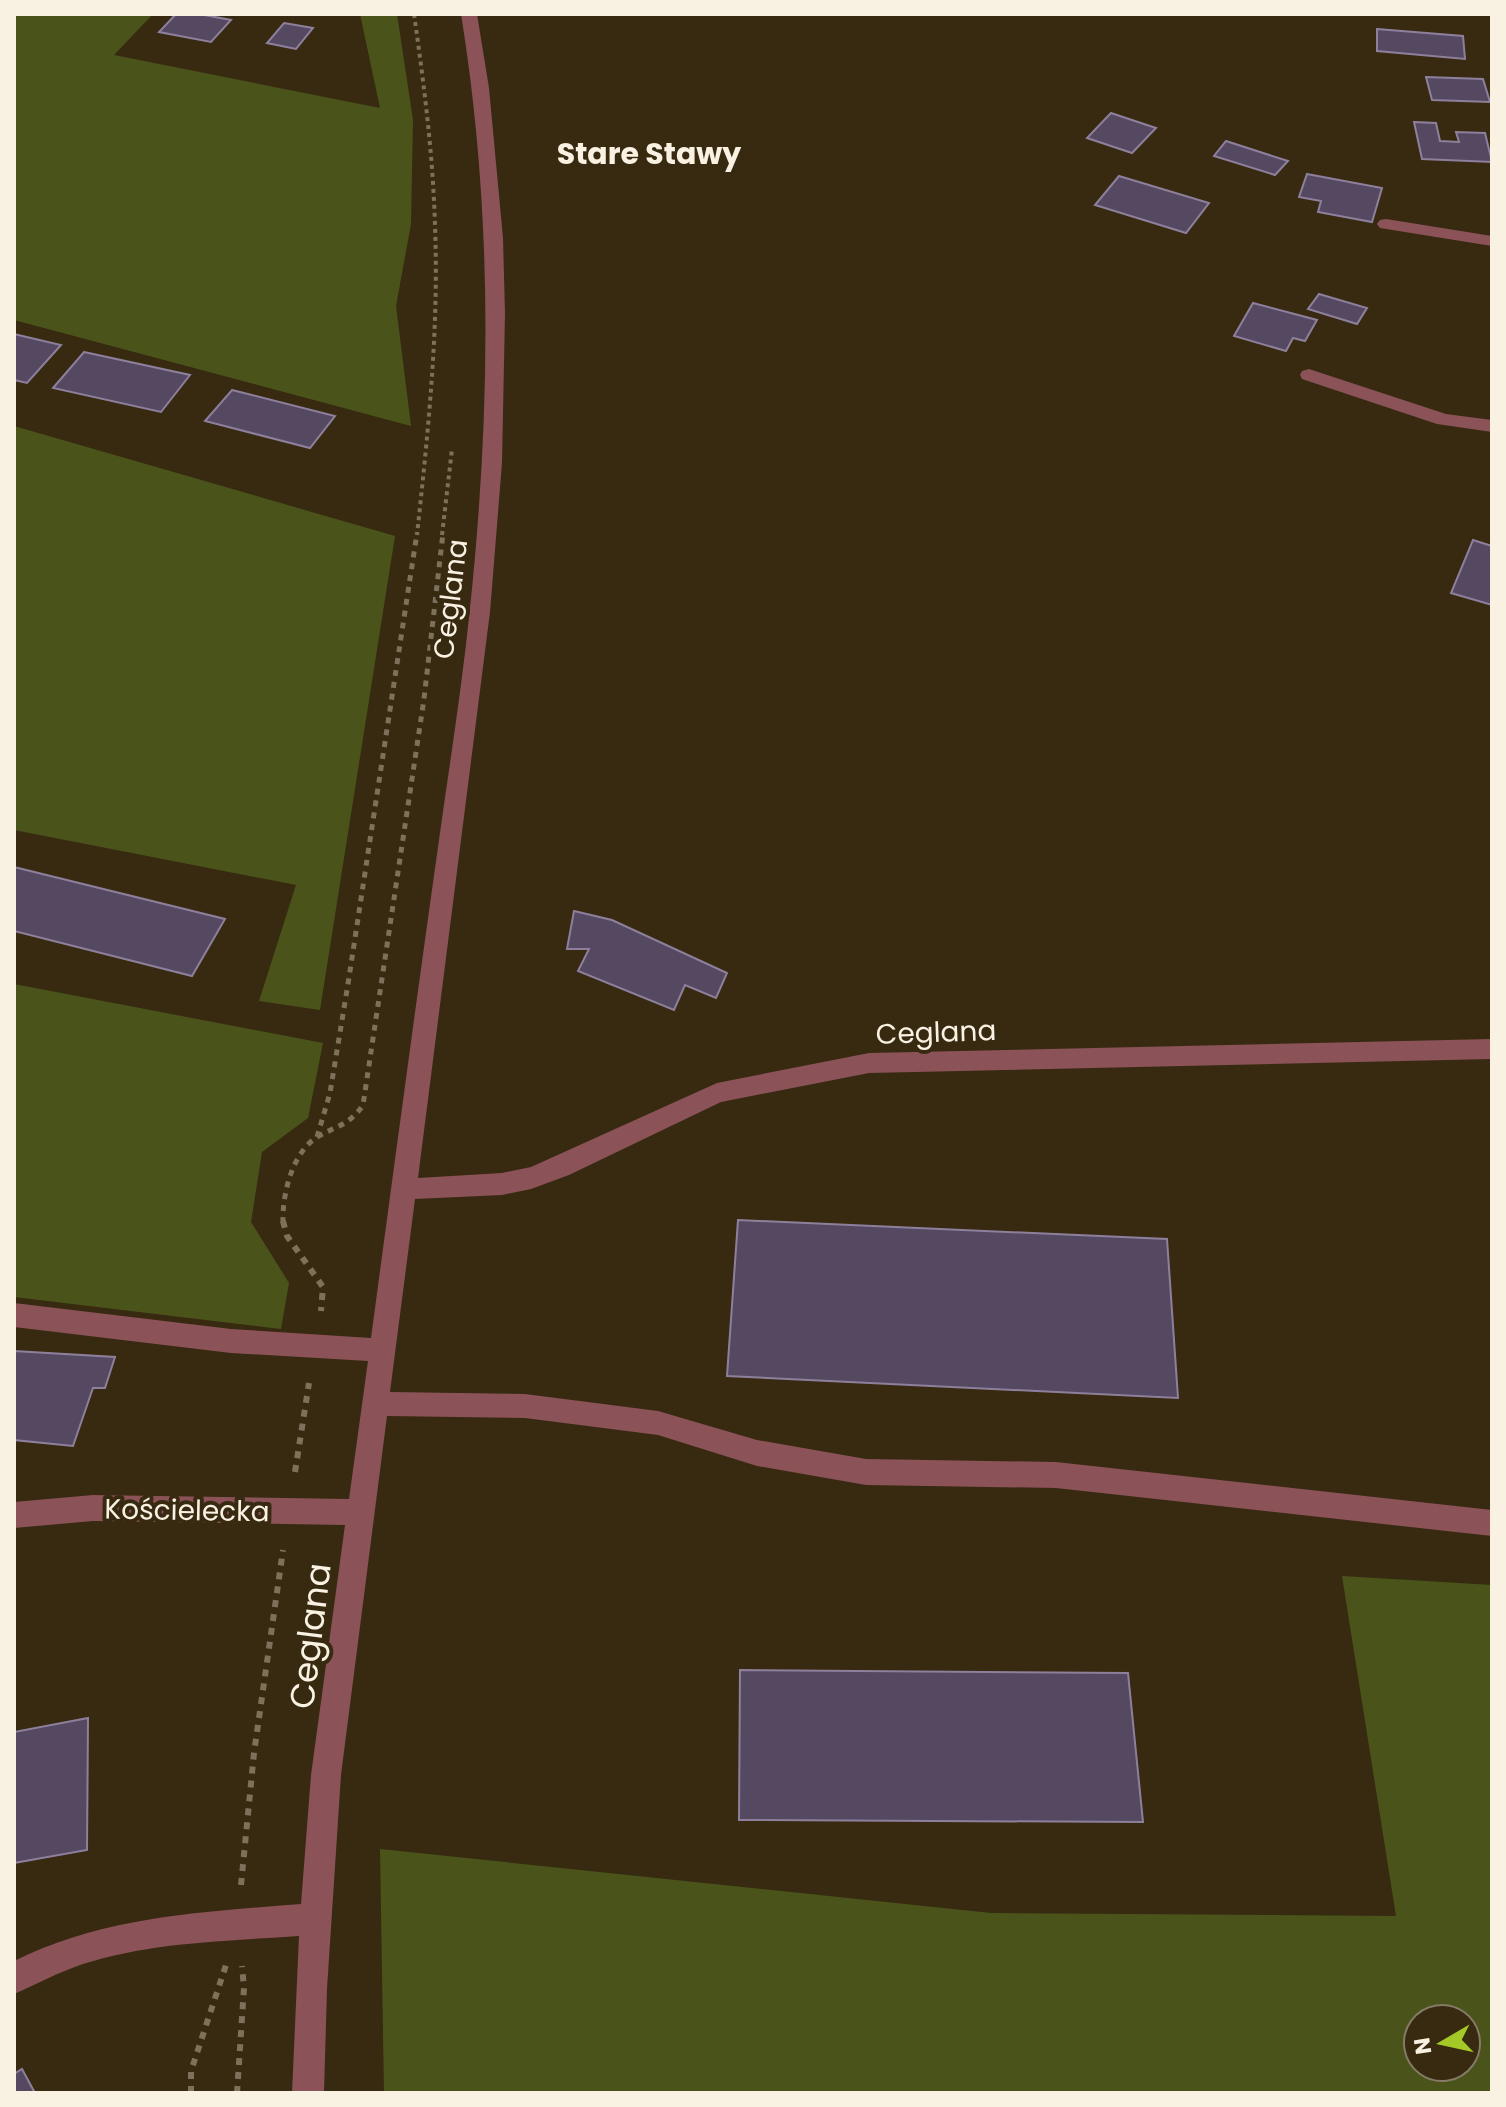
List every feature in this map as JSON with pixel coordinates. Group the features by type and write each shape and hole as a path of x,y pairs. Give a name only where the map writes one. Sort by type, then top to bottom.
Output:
{"street":[{"name":"Ceglana","path":"308,2093 315,1919 326,1775 480,612 491,491 496,382 495,269 485,118 469,14"},
{"path":"1386,224 1492,241"},
{"path":"1309,375 1444,420 1492,426"},
{"name":"Ceglana","path":"404,1189 489,1185 531,1178 560,1168 717,1093 869,1063 1492,1049"},
{"path":"14,1315 231,1341 381,1350"},
{"path":"374,1404 525,1406 658,1423 757,1453 866,1472 1056,1475 1492,1523"},
{"name":"Kościelecka","path":"14,1515 93,1508 360,1512"},
{"path":"14,1978 43,1961 142,1933 315,1919"}],"path":[{"path":"317,1137 325,1118 344,1010 424,488 434,308 432,155 414,14"},
{"path":"237,2093 244,1988 238,1925 254,1753 323,1287 286,1234 283,1224 292,1168 301,1149 317,1137 335,1132 352,1121 363,1105 424,699 452,444"},
{"path":"191,2093 191,2071 238,1925"}],"green space":[{"path":"14,14 153,14 114,55 380,108 360,14 397,14 413,120 411,224 396,306 411,426 14,320"},
{"path":"14,426 395,536 320,1010 259,1001 296,885 14,830"},
{"path":"14,984 323,1043 308,1118 262,1152 251,1222 289,1283 281,1329 14,1297"},
{"path":"1342,1576 1492,1585 1492,2093 384,2093 380,1849 991,1913 1396,1916"}],"building":[{"path":"176,14 199,14 231,20 211,42 159,32"},
{"path":"284,23 313,28 296,49 267,43"},
{"path":"1377,29 1463,36 1465,59 1377,51"},
{"path":"1426,77 1483,79 1490,102 1432,100"},
{"path":"1111,113 1156,128 1132,153 1087,138"},
{"path":"1414,122 1436,123 1440,141 1459,142 1456,132 1485,133 1492,162 1422,159"},
{"path":"1226,141 1288,161 1275,175 1214,156"},
{"path":"1307,174 1382,188 1372,222 1318,212 1321,201 1299,197"},
{"path":"1119,176 1209,203 1186,233 1095,205"},
{"path":"1319,294 1367,308 1357,324 1308,309"},
{"path":"1253,303 1317,320 1305,341 1293,338 1286,351 1234,336"},
{"path":"14,334 61,345 27,383 14,380"},
{"path":"84,352 190,375 161,412 53,388"},
{"path":"232,390 335,416 310,448 205,421"},
{"path":"1473,540 1492,546 1492,605 1451,593"},
{"path":"14,867 225,919 192,976 14,931"},
{"path":"574,911 612,920 727,973 716,998 685,985 674,1010 578,971 589,949 567,949"},
{"path":"738,1220 1167,1239 1178,1398 727,1376"},
{"path":"14,1351 115,1357 105,1388 93,1388 73,1446 14,1440"},
{"path":"740,1670 1128,1673 1143,1822 739,1820"},
{"path":"88,1718 87,1850 14,1863 14,1732"},
{"path":"22,2069 35,2093 14,2093 14,2074"}],"district":[{"name":"Stare Stawy","path":"649,154"}]}
